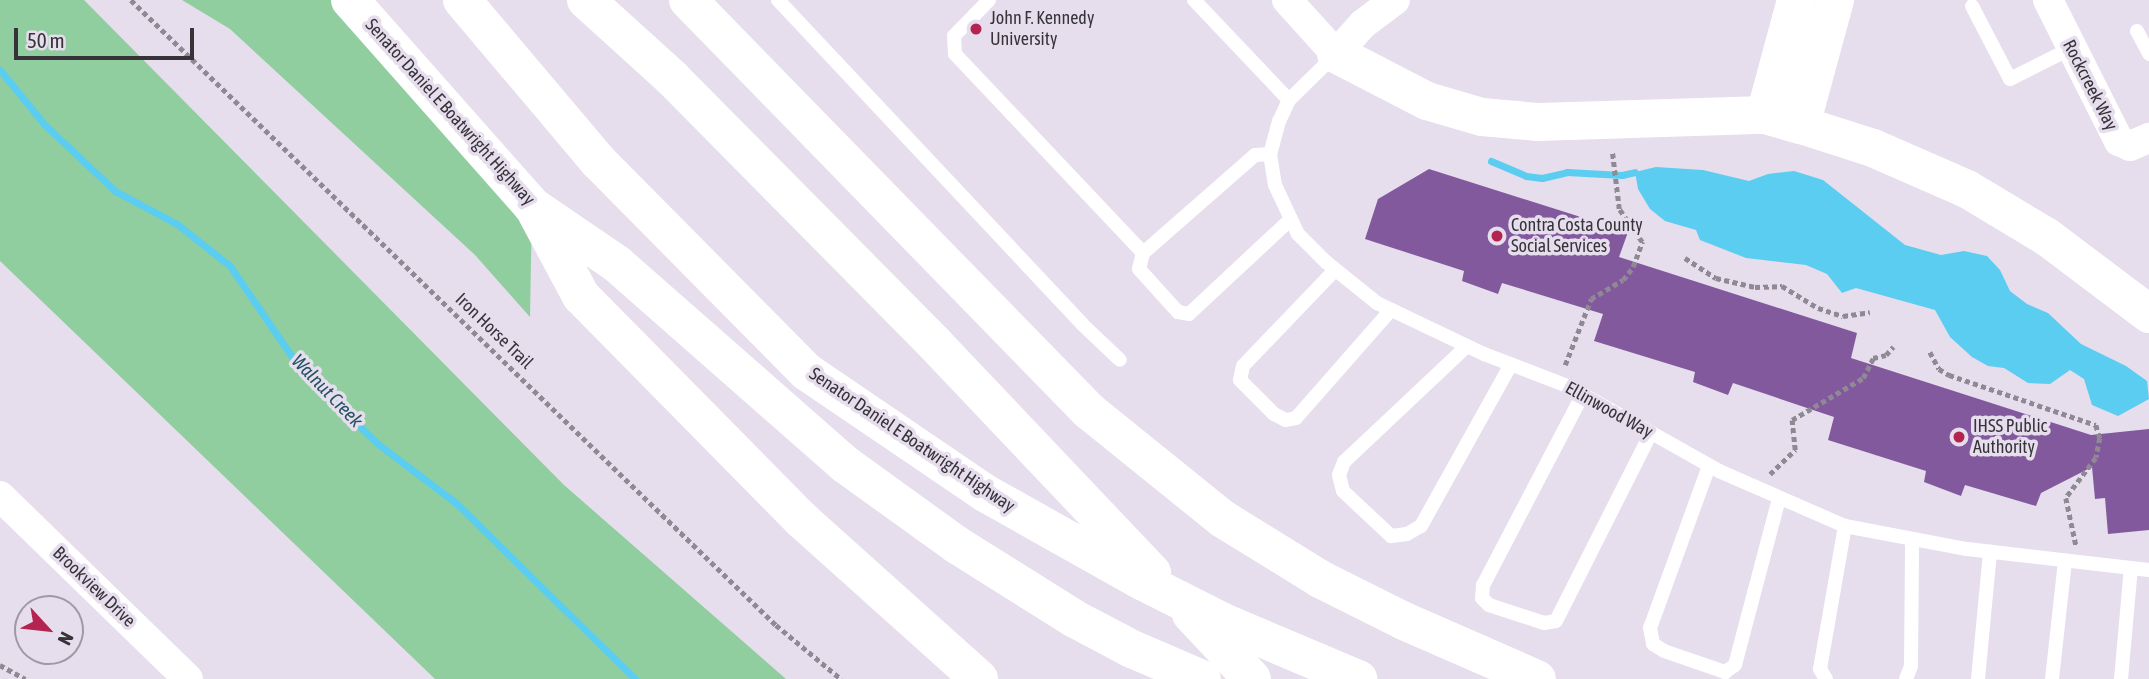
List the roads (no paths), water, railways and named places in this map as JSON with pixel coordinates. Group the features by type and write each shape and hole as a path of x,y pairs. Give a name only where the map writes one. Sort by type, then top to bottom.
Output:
{"main road":[{"name":"Senator Daniel E Boatwright Highway","path":"350,0 532,206 617,264 846,465 957,545 1075,618 1132,649 1202,679"},
{"name":"Senator Daniel E Boatwright Highway","path":"462,0 599,162 807,372 985,493 1142,581 1223,622 1358,679"},
{"path":"586,0 672,78 936,345 1252,679"},
{"path":"625,0 672,78"},
{"path":"688,0 1089,411 1223,519 1332,585 1404,621 1538,679"},
{"path":"1783,120 1796,0"},
{"path":"1783,120 1835,0"},
{"path":"1336,54 1427,101 1482,117 1538,122 1783,120 1873,148 1967,189 2048,237 2149,314"},
{"path":"532,206 581,296 802,520 979,679"}],"street":[{"path":"1287,0 1336,54 1363,24 1395,0"},
{"name":"Rockcreek Way","path":"2048,0 2119,141 2130,146 2149,138"},
{"name":"Brookview Drive","path":"0,496 188,679"}],"lane":[{"path":"779,0 1082,324 1120,360"},
{"path":"967,0 977,11"},
{"path":"989,0 954,36 955,54 1143,253"},
{"path":"1194,0 1289,100"},
{"path":"1972,6 2010,79 2072,48"},
{"path":"2137,31 2149,54"},
{"name":"Ellinwood Way","path":"1336,54 1289,100 1279,121 1270,154 1275,185 1298,234 1335,270 1391,310 1467,346 1583,394 1709,467 1754,489 1845,526 1990,552 2149,570"},
{"path":"1270,154 1255,155 1143,253 1139,269 1178,312 1189,314 1291,219"},
{"path":"1335,270 1242,366 1240,380 1274,414 1286,420 1296,418 1391,310"},
{"path":"1467,346 1344,462 1339,475 1343,491 1391,536 1407,534 1421,526 1511,364"},
{"path":"1583,394 1483,585 1482,597 1489,605 1544,624 1556,621 1651,433"},
{"path":"1709,467 1650,628 1653,644 1664,651 1725,672 1735,665 1779,499"},
{"path":"1826,679 1820,670 1845,526"},
{"path":"1906,679 1911,666 1912,540"},
{"path":"1978,679 1990,552"},
{"path":"2052,679 2072,562"},
{"path":"2121,679 2131,568"}],"water":[{"path":"1656,167 1703,170 1749,181 1768,174 1794,171 1823,180 1905,245 1941,255 1964,251 1987,256 2000,270 2010,291 2027,304 2048,313 2081,344 2126,366 2147,381 2149,399 2118,416 2092,405 2084,379 2070,370 2050,384 2028,383 2004,368 1988,366 1972,357 1950,337 1935,310 1856,288 1842,293 1827,274 1806,265 1746,258 1700,240 1696,230 1665,221 1650,209 1638,189 1635,172"}],"waterway":[{"name":"Walnut Creek","path":"0,70 44,124 115,191 177,224 230,266 301,370 378,444 456,503 635,679"},
{"path":"1491,161 1526,176 1542,178 1567,172 1622,175 1635,172"}],"place":[{"name":"John F. Kennedy University","path":"976,29"},
{"name":"Contra Costa County Social Services","path":"1497,236"},
{"name":"IHSS Public Authority","path":"1959,437"}]}
